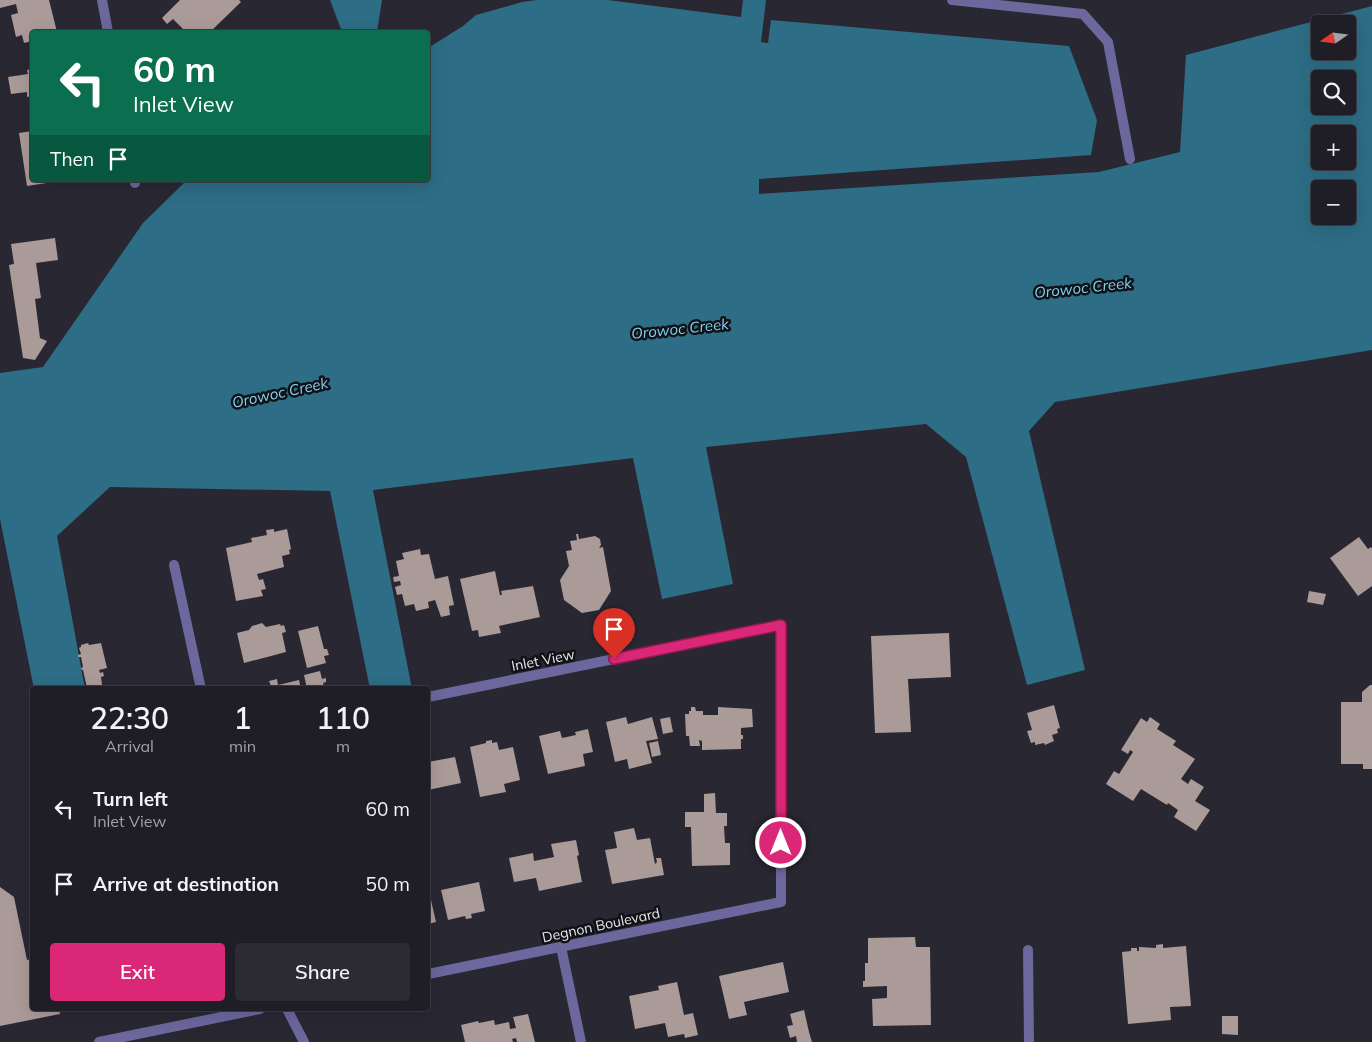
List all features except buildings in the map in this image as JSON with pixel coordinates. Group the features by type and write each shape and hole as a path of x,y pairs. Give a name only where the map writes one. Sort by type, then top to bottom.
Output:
{"street":[{"path":"102,0 108,30"},
{"path":"952,0 1082,14 1108,42 1130,159"},
{"path":"174,565 200,686"},
{"name":"Inlet View","path":"430,697 781,625 781,902"},
{"name":"Degnon Boulevard","path":"430,974 781,902"},
{"path":"561,947 581,1042"},
{"path":"1028,950 1029,1042"},
{"path":"99,1042 250,1011"},
{"path":"288,1011 304,1042"}],"water":[{"path":"330,0 382,0 377,30 341,30"},
{"name":"Orowoc Creek","path":"537,0 608,0 741,17 743,0 766,0 761,42 768,43 771,20 1069,46 1097,120 1091,155 759,179 759,194 1099,172 1180,152 1186,55 1311,22 1311,60 1356,60 1356,15 1338,15 1372,6 1372,350 1055,402 1029,431 1085,670 1027,685 966,457 926,424 706,447 733,584 662,599 633,458 373,490 411,686 369,686 330,491 110,487 57,536 84,686 33,686 0,519 0,373 43,367 143,223 185,182 430,182 430,47 463,26 476,15 522,2"}],"route":[{"path":"614,659 781,625 781,843"}]}
